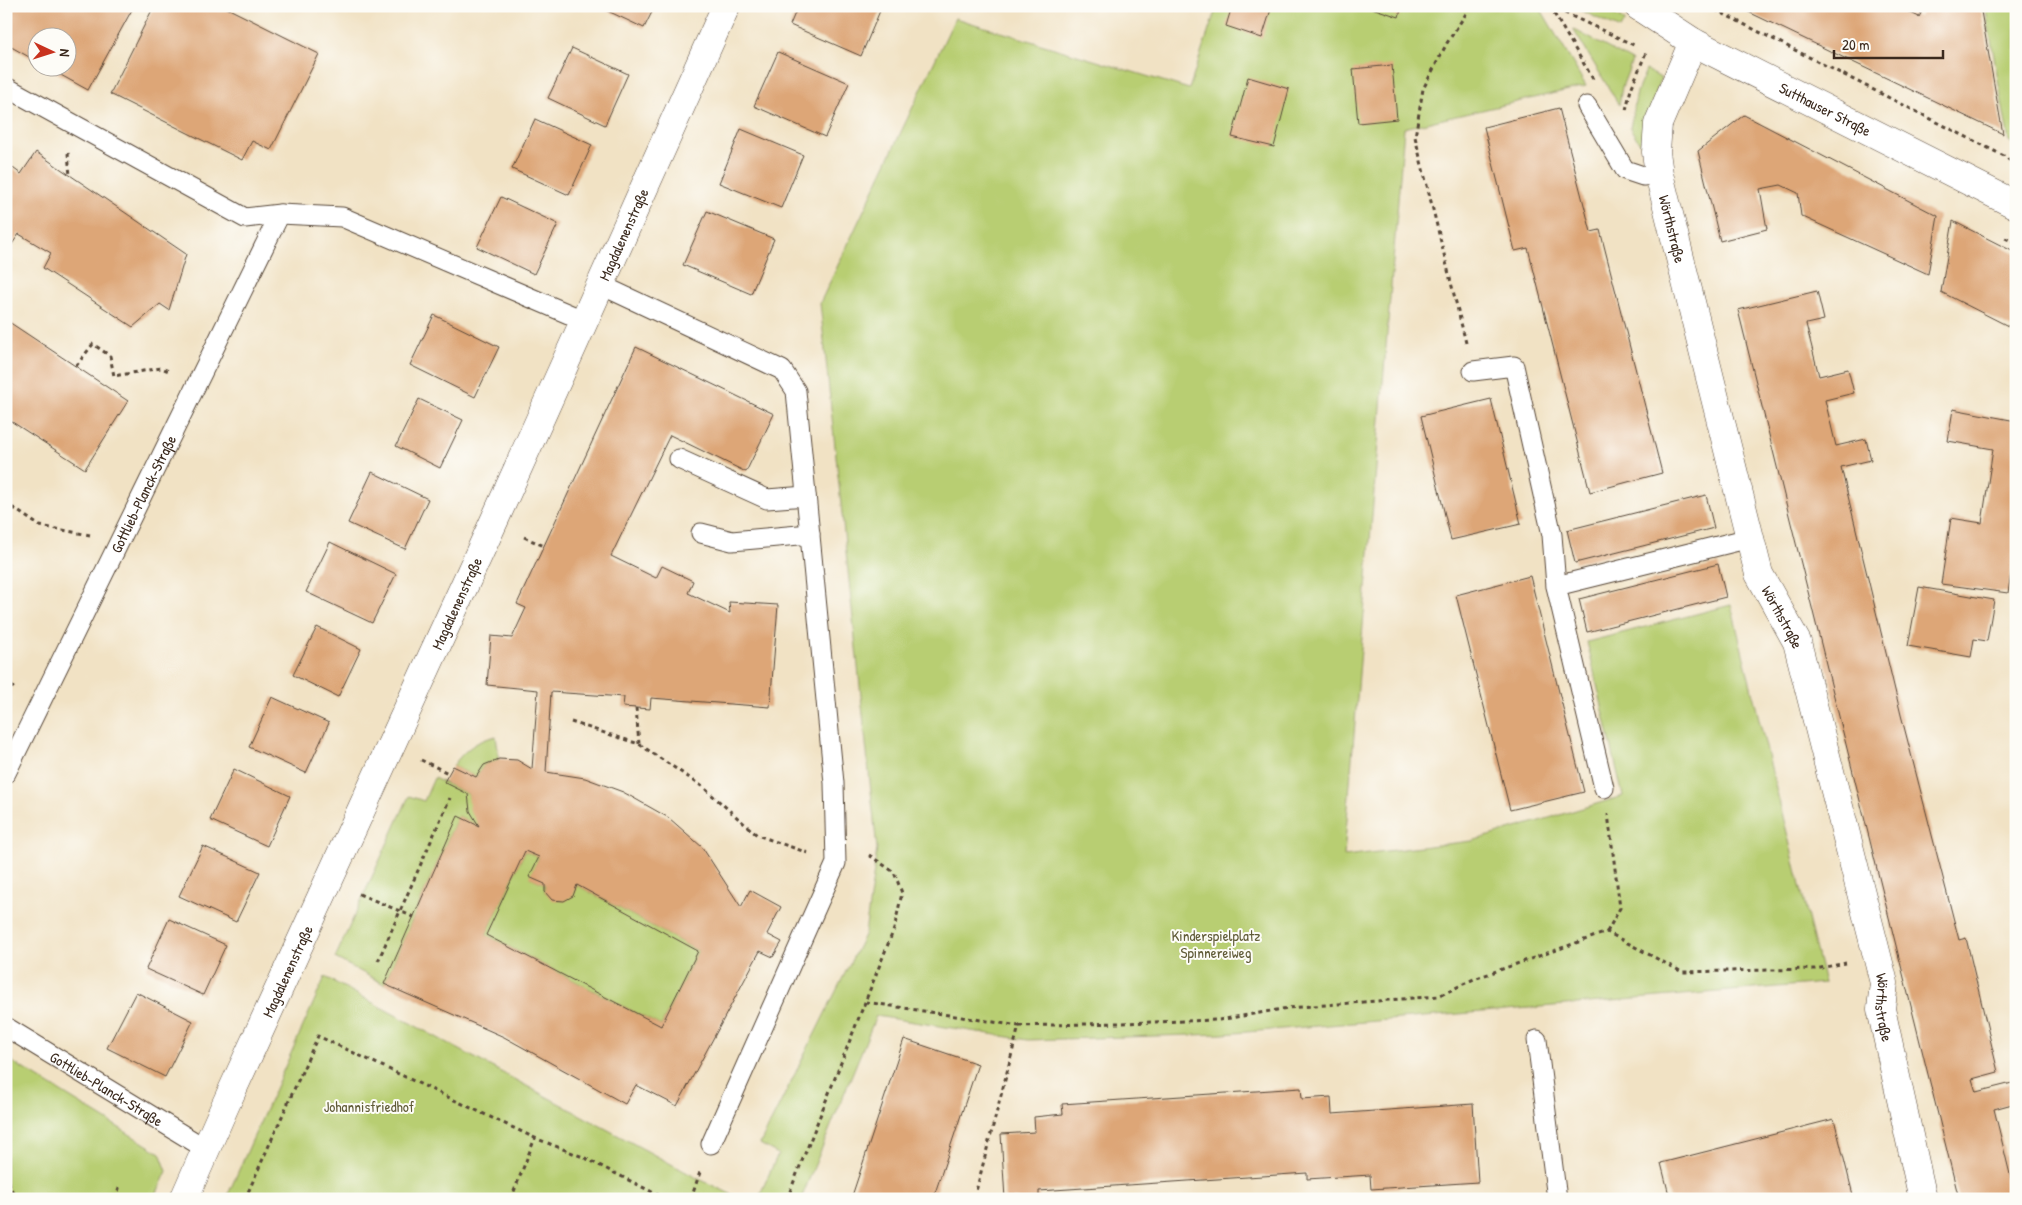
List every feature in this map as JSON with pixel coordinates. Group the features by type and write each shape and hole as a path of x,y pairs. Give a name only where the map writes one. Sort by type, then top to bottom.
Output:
{"street":[{"name":"Magdalenenstraße","path":"184,1199 585,321 726,6"},
{"name":"Sutthauser Straße","path":"1638,6 1693,42 2016,205"},
{"name":"Wörthstraße","path":"1693,42 1658,124 1656,152 1659,174 1759,574 1797,642 1884,983 1881,1008 1924,1199"}],"lane":[{"path":"6,87 245,218 280,214 342,217 585,321"},
{"path":"1587,106 1625,170 1643,176 1659,174"},
{"name":"Gottlieb-Planck-Straße","path":"6,773 280,214"},
{"path":"601,284 782,370 796,391 834,782 836,863 711,1144"},
{"path":"1473,371 1514,366 1552,535 1556,586 1604,788"},
{"path":"679,459 767,499 806,496"},
{"path":"701,532 732,541 810,534"},
{"path":"1556,586 1750,538"},
{"name":"Gottlieb-Planck-Straße","path":"6,1027 206,1150"},
{"path":"1537,1040 1558,1199"}],"path":[{"path":"1471,6 1447,42 1423,89 1415,137 1473,371"},
{"path":"1522,6 1533,6"},
{"path":"1708,6 2004,156 2016,165"},
{"path":"1626,113 1631,89 1647,51"},
{"path":"68,160 70,176"},
{"path":"76,366 93,344 110,356 114,376 161,368 197,384"},
{"path":"6,503 40,526 120,540"},
{"path":"521,536 544,546"},
{"path":"636,708 639,744"},
{"path":"571,722 639,744 702,787 757,835 836,863"},
{"path":"421,760 448,773"},
{"path":"866,1002 1019,1026 1219,1020 1288,1008 1438,996 1474,979 1608,932 1620,908 1604,788"},
{"path":"378,960 450,798"},
{"path":"787,1199 894,930 902,893 894,872 866,855 865,846"},
{"path":"359,894 414,917"},
{"path":"1608,932 1682,972 1814,969 1876,956"},
{"path":"974,1199 1019,1026"},
{"path":"244,1199 318,1036 535,1138 583,1157 666,1199"},
{"path":"511,1199 535,1138"},
{"path":"6,1174 15,1199"},
{"path":"691,1199 697,1178"},
{"path":"115,1199 120,1186"}],"green space":[{"name":"Kinderspielplatz Spinnereiweg","path":"1217,6 1539,6 1586,86 1404,128 1344,856 1472,841 1623,796 1587,642 1731,605 1824,983 1223,1034 1028,1040 876,1016 801,1199 758,1199 778,1154 760,1144 865,933 877,849 820,303 955,18 1189,89"},
{"path":"1572,6 1601,6 1625,21 1620,29"},
{"path":"1985,6 2016,6 2016,147 2009,142"},
{"path":"1573,29 1632,61 1622,87 1619,105"},
{"path":"1646,70 1661,78 1647,122 1645,151 1630,128 1637,92"},
{"path":"496,736 499,759 484,765 476,777 453,766 472,746"},
{"path":"434,778 468,794 479,826 458,816 384,984 335,958 409,796 424,801"},
{"path":"525,851 539,857 530,877 545,884 545,892 554,899 563,900 567,898 577,885 698,951 661,1026 486,935"},
{"name":"Johannisfriedhof","path":"325,977 697,1178 741,1199 226,1199"},
{"path":"6,1058 160,1153 167,1171 154,1199 6,1199"}],"building":[{"path":"6,6 134,6 88,90 66,78 78,78 78,28 28,28 28,56 6,44"},
{"path":"154,6 223,6 319,54 271,150 252,141 242,160 110,94"},
{"path":"597,6 655,6 644,28"},
{"path":"798,6 882,6 861,56 790,25"},
{"path":"1232,6 1272,6 1262,38 1226,26"},
{"path":"1366,6 1402,6 1399,17"},
{"path":"1736,6 1897,6 1919,17 1925,6 1980,6 2003,134"},
{"path":"572,48 628,74 605,125 548,98"},
{"path":"778,52 849,83 825,137 754,106"},
{"path":"1392,65 1397,119 1358,123 1353,69"},
{"path":"1248,77 1289,89 1274,147 1232,137"},
{"path":"1559,108 1591,232 1600,230 1662,473 1590,492 1528,248 1515,251 1484,127"},
{"path":"1744,115 1938,216 1928,274 1801,216 1798,193 1781,185 1760,189 1767,229 1720,241 1698,151"},
{"path":"535,119 592,145 569,195 512,169"},
{"path":"741,129 803,155 781,208 719,183"},
{"path":"36,152 186,254 169,310 160,304 133,327 43,268 51,253 19,234 6,253 6,163 21,174"},
{"path":"501,197 558,224 534,274 477,247"},
{"path":"707,211 774,239 751,294 683,265"},
{"path":"1953,221 2016,253 2014,329 1941,292"},
{"path":"1817,291 1824,320 1806,324 1819,376 1848,369 1854,393 1825,400 1836,446 1866,439 1871,460 1841,467 1901,715 1959,940 1966,938 1998,1072 1972,1079 1976,1092 2012,1083 2016,1096 2016,1103 1994,1109 2016,1199 1959,1199 1738,310"},
{"path":"434,315 499,347 475,397 410,365"},
{"path":"6,320 128,401 85,469 6,418"},
{"path":"636,347 774,414 746,472 670,435 611,556 656,578 662,566 693,581 688,593 730,613 729,602 778,605 770,707 651,698 650,709 623,707 624,697 551,692 546,772 585,778 623,792 669,818 702,847 741,907 750,890 781,907 767,934 782,942 773,957 760,951 677,1106 636,1085 625,1104 504,1037 384,984 458,816 479,826 470,811 468,794 444,782 453,766 476,777 484,765 499,759 517,760 532,769 538,690 487,685 491,636 512,638 526,608 517,604","holes":["525,851 539,857 529,877 545,884 545,892 552,900 564,901 573,896 577,885 698,951 661,1026 486,935"]},
{"path":"419,399 463,420 440,468 396,446"},
{"path":"1491,399 1521,524 1451,540 1421,416"},
{"path":"1953,409 2016,421 2016,540 2008,593 1941,584 1951,518 1982,523 1993,449 1948,441"},
{"path":"372,472 428,499 405,549 348,523"},
{"path":"1706,495 1714,528 1575,563 1567,530"},
{"path":"330,542 396,574 372,623 306,592"},
{"path":"1718,564 1726,597 1587,632 1579,599"},
{"path":"1530,576 1584,792 1510,810 1456,595"},
{"path":"1919,587 1994,600 1987,641 1974,639 1971,657 1908,646"},
{"path":"317,627 361,649 338,697 293,675"},
{"path":"272,697 329,723 306,773 249,747"},
{"path":"234,769 290,796 267,846 210,820"},
{"path":"203,846 260,872 236,922 179,896"},
{"path":"169,919 226,945 203,995 146,969"},
{"path":"136,992 193,1021 165,1077 107,1048"},
{"path":"904,1039 978,1064 933,1199 851,1199"},
{"path":"1301,1088 1302,1099 1331,1097 1332,1114 1473,1104 1478,1182 1371,1189 1370,1175 1307,1179 1307,1173 1039,1191 1039,1199 1005,1199 1001,1134 1035,1132 1034,1117 1063,1114 1062,1104"},
{"path":"1834,1119 1854,1199 1670,1199 1661,1163"}]}
